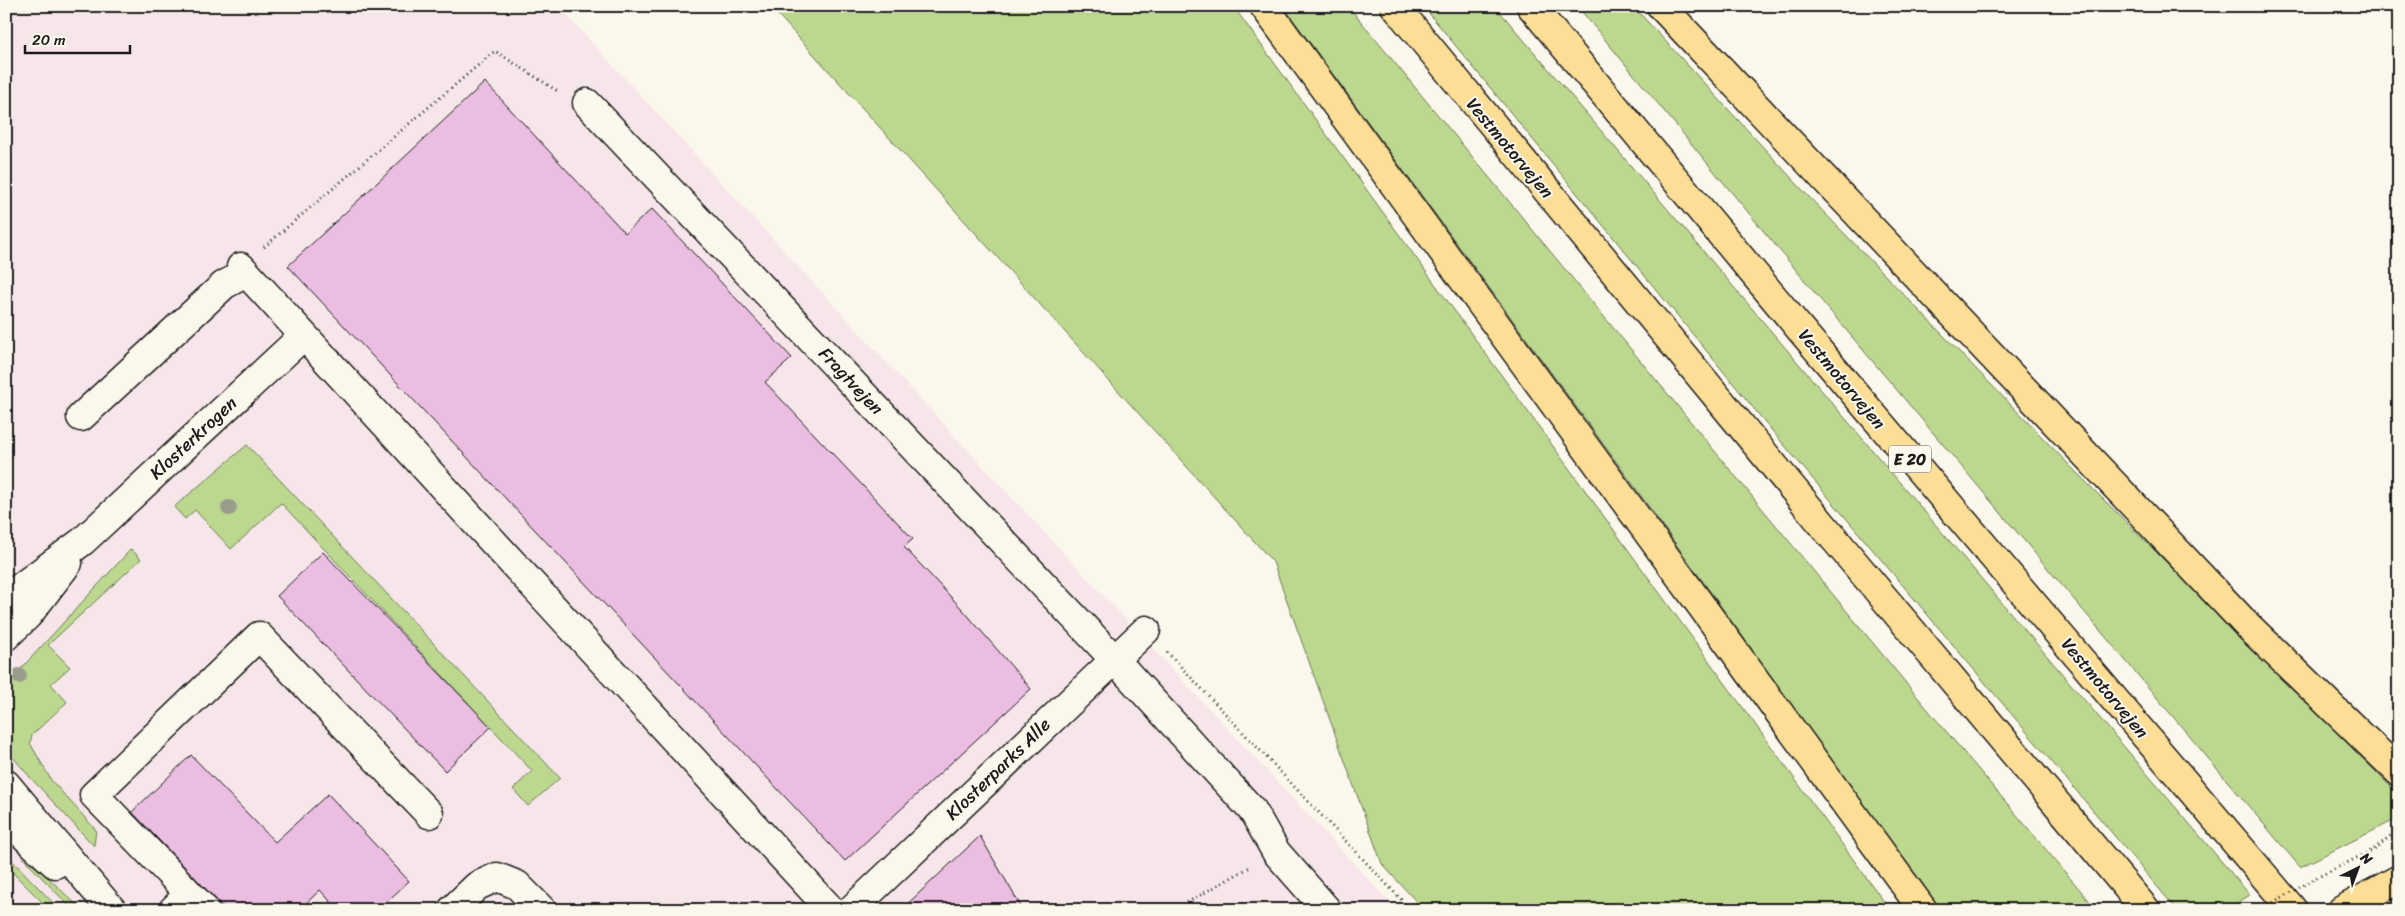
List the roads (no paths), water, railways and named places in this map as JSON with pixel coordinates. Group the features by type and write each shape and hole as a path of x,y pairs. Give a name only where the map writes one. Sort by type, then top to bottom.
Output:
{"main road":[{"path":"1264,6 1924,910"},
{"name":"Vestmotorvejen","path":"1395,6 1482,114 1827,530 2146,910"},
{"name":"Vestmotorvejen","path":"1531,6 1812,344 2293,910"},
{"path":"1662,6 2246,623 2399,772"},
{"path":"2342,910 2399,879"}],"street":[{"name":"Fragtvejen","path":"587,103 1114,659 1253,812 1276,852 1328,910"},
{"path":"81,417 224,285 244,270 302,336 831,910"},
{"name":"Klosterkrogen","path":"6,598 83,541 302,336"},
{"name":"Klosterkrogen","path":"6,636 28,616 83,541"},
{"name":"Klosterparks Alle","path":"851,910 1146,630"},
{"path":"189,905 94,795 259,636 429,814"},
{"path":"6,784 112,910"},
{"path":"6,820 104,910"},
{"path":"452,910 477,886 498,877 517,885 542,910"}]}
